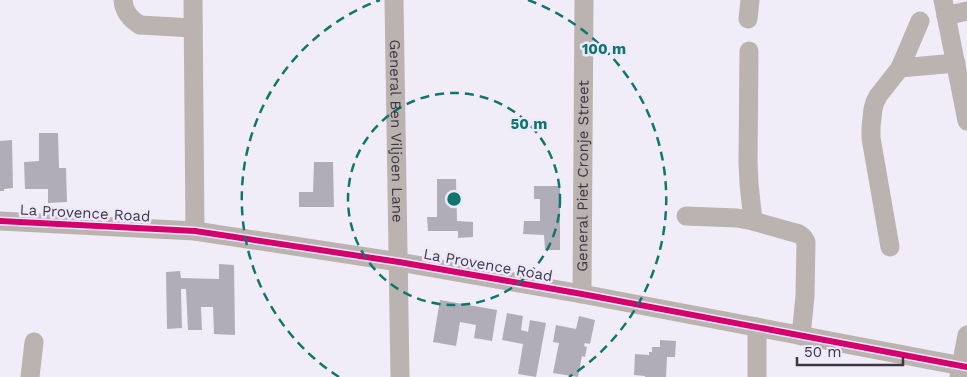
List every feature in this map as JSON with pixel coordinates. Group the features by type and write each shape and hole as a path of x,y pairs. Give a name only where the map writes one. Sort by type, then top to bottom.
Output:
{"street":[{"path":"123,0 128,16 140,25 193,28"},
{"path":"193,0 195,230"},
{"name":"General Ben Viljoen Lane","path":"394,0 400,377"},
{"name":"General Piet Cronje Street","path":"582,294 584,0"},
{"path":"748,19 750,0"},
{"path":"967,11 944,8 967,121"},
{"path":"890,247 871,138 873,110 878,96 900,68 920,21"},
{"path":"749,51 748,162 753,221"},
{"path":"900,68 956,63"},
{"path":"686,216 737,218 753,221 803,237 806,242 806,296 801,336"},
{"name":"La Provence Road","path":"0,221 195,230 399,262 582,294 757,327 962,370"},
{"path":"757,327 757,377"},
{"path":"962,370 967,335"},
{"path":"30,377 34,342"}],"building":[{"path":"39,133 58,133 59,168 66,168 67,202 48,203 48,189 25,189 24,162 39,161"},
{"path":"12,140 13,188 0,191 0,141"},
{"path":"314,162 333,162 334,207 299,207 299,192 313,192"},
{"path":"437,179 456,179 457,221 473,222 473,237 458,238 458,231 428,231 427,217 437,217"},
{"path":"534,186 560,186 560,250 545,250 544,235 523,234 524,221 540,221 540,199 534,199"},
{"path":"219,264 234,265 235,335 214,334 213,307 201,307 202,330 188,330 186,289 181,289 182,328 167,329 166,272 180,271 181,278 219,279"},
{"path":"440,300 497,310 492,341 474,338 476,325 460,322 456,346 433,342"},
{"path":"507,313 523,316 521,330 528,332 530,320 546,323 536,377 518,374 523,344 502,340"},
{"path":"579,316 595,320 590,344 585,343 584,346 587,347 585,357 582,356 578,377 553,373 559,343 553,342 556,325 576,329"},
{"path":"660,340 676,341 675,357 667,357 666,377 634,375 635,354 649,355 649,352 652,352 652,347 660,347"}],"cycle path":[{"path":"0,221 195,231 399,262 582,294 967,367"}]}
